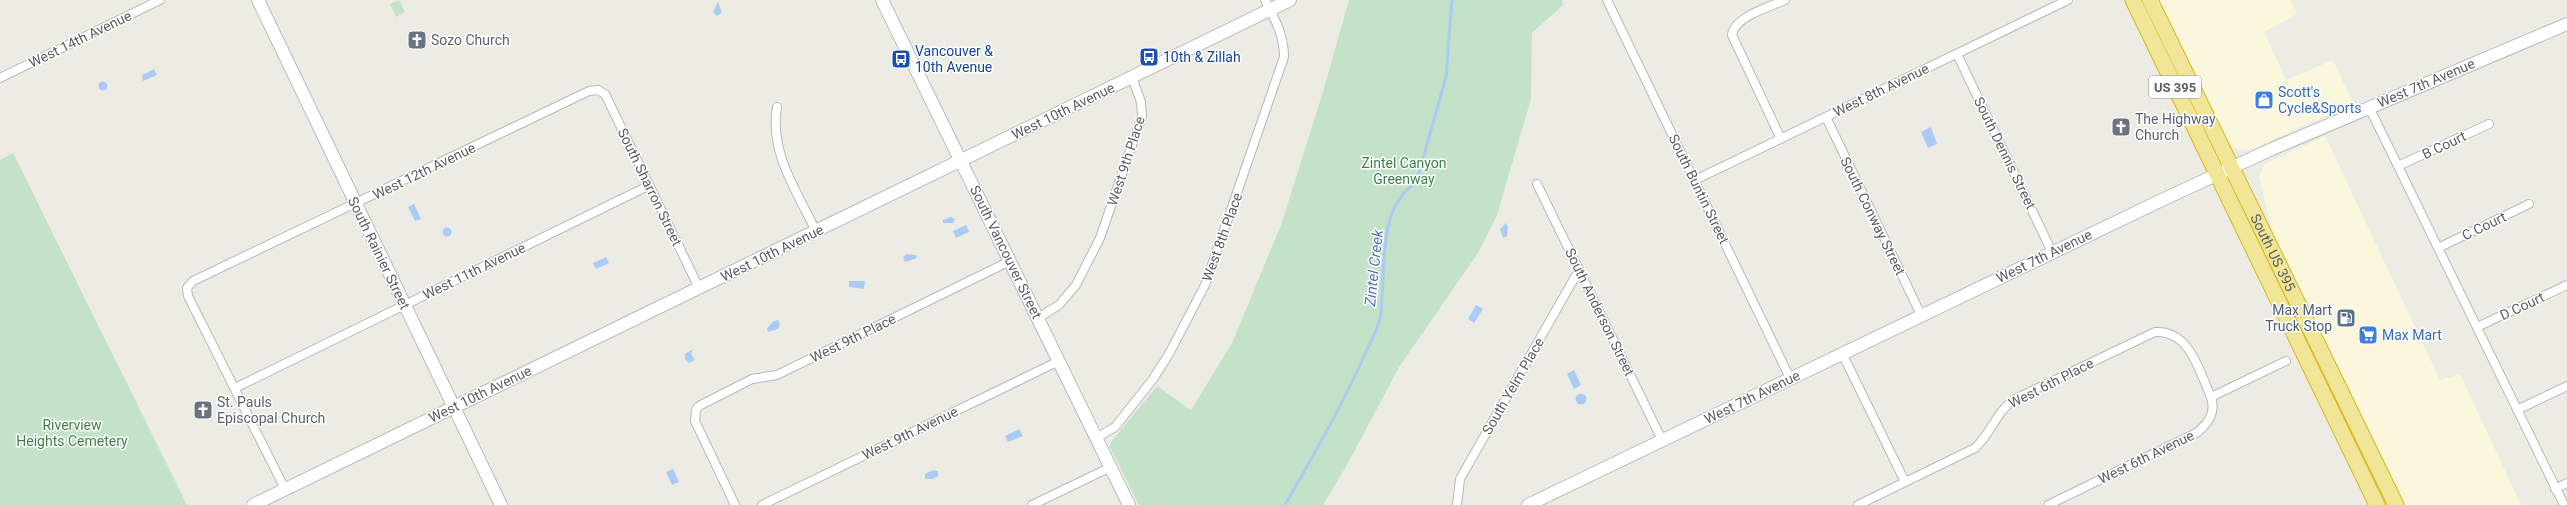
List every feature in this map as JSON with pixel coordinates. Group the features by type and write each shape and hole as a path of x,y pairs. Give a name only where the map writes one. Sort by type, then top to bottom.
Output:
{"highway":[{"name":"South US 395","path":"2133,0 2216,175 2377,505"},
{"name":"South US 395","path":"2150,0 2396,505"}],"street":[{"name":"West 14th Avenue","path":"0,78 160,0"},
{"name":"South Rainier Street","path":"258,0 501,505"},
{"name":"South Vancouver Street","path":"882,0 1129,505"},
{"name":"West 10th Avenue","path":"253,505 1132,77 1268,5 1290,0"},
{"name":"South Buntin Street","path":"1607,0 1790,378"},
{"path":"1781,139 1734,41 1733,29 1741,21 1784,0"},
{"name":"West 8th Avenue","path":"1695,180 2068,0"},
{"name":"West 8th Place","path":"1096,438 1115,427 1153,379 1169,354 1205,285 1282,68 1284,42 1268,5"},
{"name":"West 7th Avenue","path":"1528,505 2052,252 2231,168 2369,107 2567,24"},
{"name":"South Dennis Street","path":"1957,54 2052,252"},
{"name":"West 9th Place","path":"1038,318 1068,297 1076,286 1100,238 1142,116 1141,102 1132,77"},
{"name":"West 12th Avenue","path":"235,388 188,296 187,288 193,281 589,91 598,90"},
{"name":"South Sharron Street","path":"598,90 604,94 699,288"},
{"path":"777,107 774,122 776,140 791,180 816,231"},
{"path":"2369,107 2564,505"},
{"name":"South Conway Street","path":"1826,117 1921,316"},
{"name":"B Court","path":"2398,166 2489,124"},
{"name":"South Anderson Street","path":"1537,184 1662,440"},
{"name":"West 11th Avenue","path":"235,388 648,186"},
{"name":"C Court","path":"2438,248 2529,204"},
{"name":"West 9th Place","path":"735,505 695,421 696,410 704,402 752,379 777,375 1010,261"},
{"name":"South Yelm Place","path":"1457,505 1460,479 1579,270"},
{"name":"D Court","path":"2477,327 2567,285"},
{"name":"West 6th Place","path":"1858,505 1975,448 1986,436 2001,410 2016,398 2155,332 2169,333 2186,344 2211,397"},
{"path":"1842,353 1904,482"},
{"name":"West 9th Avenue","path":"762,505 1059,361"},
{"path":"2211,397 2286,361"},
{"path":"2517,410 2567,386"},
{"path":"235,388 285,489"},
{"name":"West 6th Avenue","path":"2048,505 2198,432 2211,416 2213,409 2211,397"},
{"path":"1032,505 1111,467"},
{"path":"2556,488 2567,483"}],"shaded area":[{"path":"2157,0 2290,0 2297,14 2264,32 2286,80 2333,60 2353,103 2255,148 2243,150 2232,146 2224,137"},
{"path":"2325,136 2440,380 2460,374 2521,505 2405,505 2273,233 2259,177 2265,164"}],"green space":[{"path":"399,0 405,12 396,17 390,4"},
{"name":"Zintel Canyon Greenway","path":"1349,0 1562,0 1563,5 1532,33 1531,99 1497,215 1478,253 1399,367 1348,463 1323,505 1139,505 1110,447 1111,442 1157,386 1191,410 1232,343 1281,225 1323,92"},
{"name":"Riverview Heights Cemetery","path":"13,153 187,505 0,505 0,160"}],"water":[{"path":"718,2 722,13 717,16 713,12"},
{"path":"154,69 157,75 143,81 142,75"},
{"path":"103,81 108,86 103,91 98,86"},
{"path":"1931,127 1937,144 1928,148 1921,132"},
{"path":"414,204 421,219 415,221 408,207"},
{"path":"951,217 955,219 953,223 943,223 943,220"},
{"path":"1506,223 1508,227 1507,236 1503,238 1500,229"},
{"path":"966,225 969,232 956,238 953,231"},
{"path":"445,228 449,228 451,232 449,236 445,236 443,234 443,230"},
{"path":"907,254 916,255 917,258 905,262 903,257"},
{"path":"606,257 609,263 596,269 593,263"},
{"path":"849,281 865,281 864,289 849,287"},
{"path":"1476,305 1483,309 1474,323 1468,319"},
{"path":"778,320 780,324 778,329 768,332 767,328 774,321"},
{"path":"693,349 691,354 695,360 689,363 685,359 685,354"},
{"path":"1574,370 1581,385 1574,389 1567,374"},
{"path":"1581,393 1585,395 1587,399 1585,403 1581,405 1577,403 1575,399 1577,395"},
{"path":"1019,429 1023,436 1008,442 1005,436"},
{"path":"673,469 679,482 672,485 666,472"},
{"path":"933,470 938,471 938,476 933,479 925,479 925,474"}],"waterway":[{"name":"Zintel Creek","path":"1285,505 1337,412 1378,327 1382,301 1385,244 1388,225 1394,208 1403,194 1416,183 1446,77 1452,0"}],"place":[{"name":"Sozo Church","path":"417,40"},
{"name":"10th & Zillah","path":"1149,57"},
{"name":"Vancouver & 10th Avenue","path":"901,59"},
{"name":"Scott's Cycle&Sports","path":"2264,100"},
{"name":"The Highway Church","path":"2121,127"},
{"name":"Max Mart Truck Stop","path":"2346,318"},
{"name":"Max Mart","path":"2368,335"},
{"name":"St. Pauls Episcopal Church","path":"203,410"}]}
